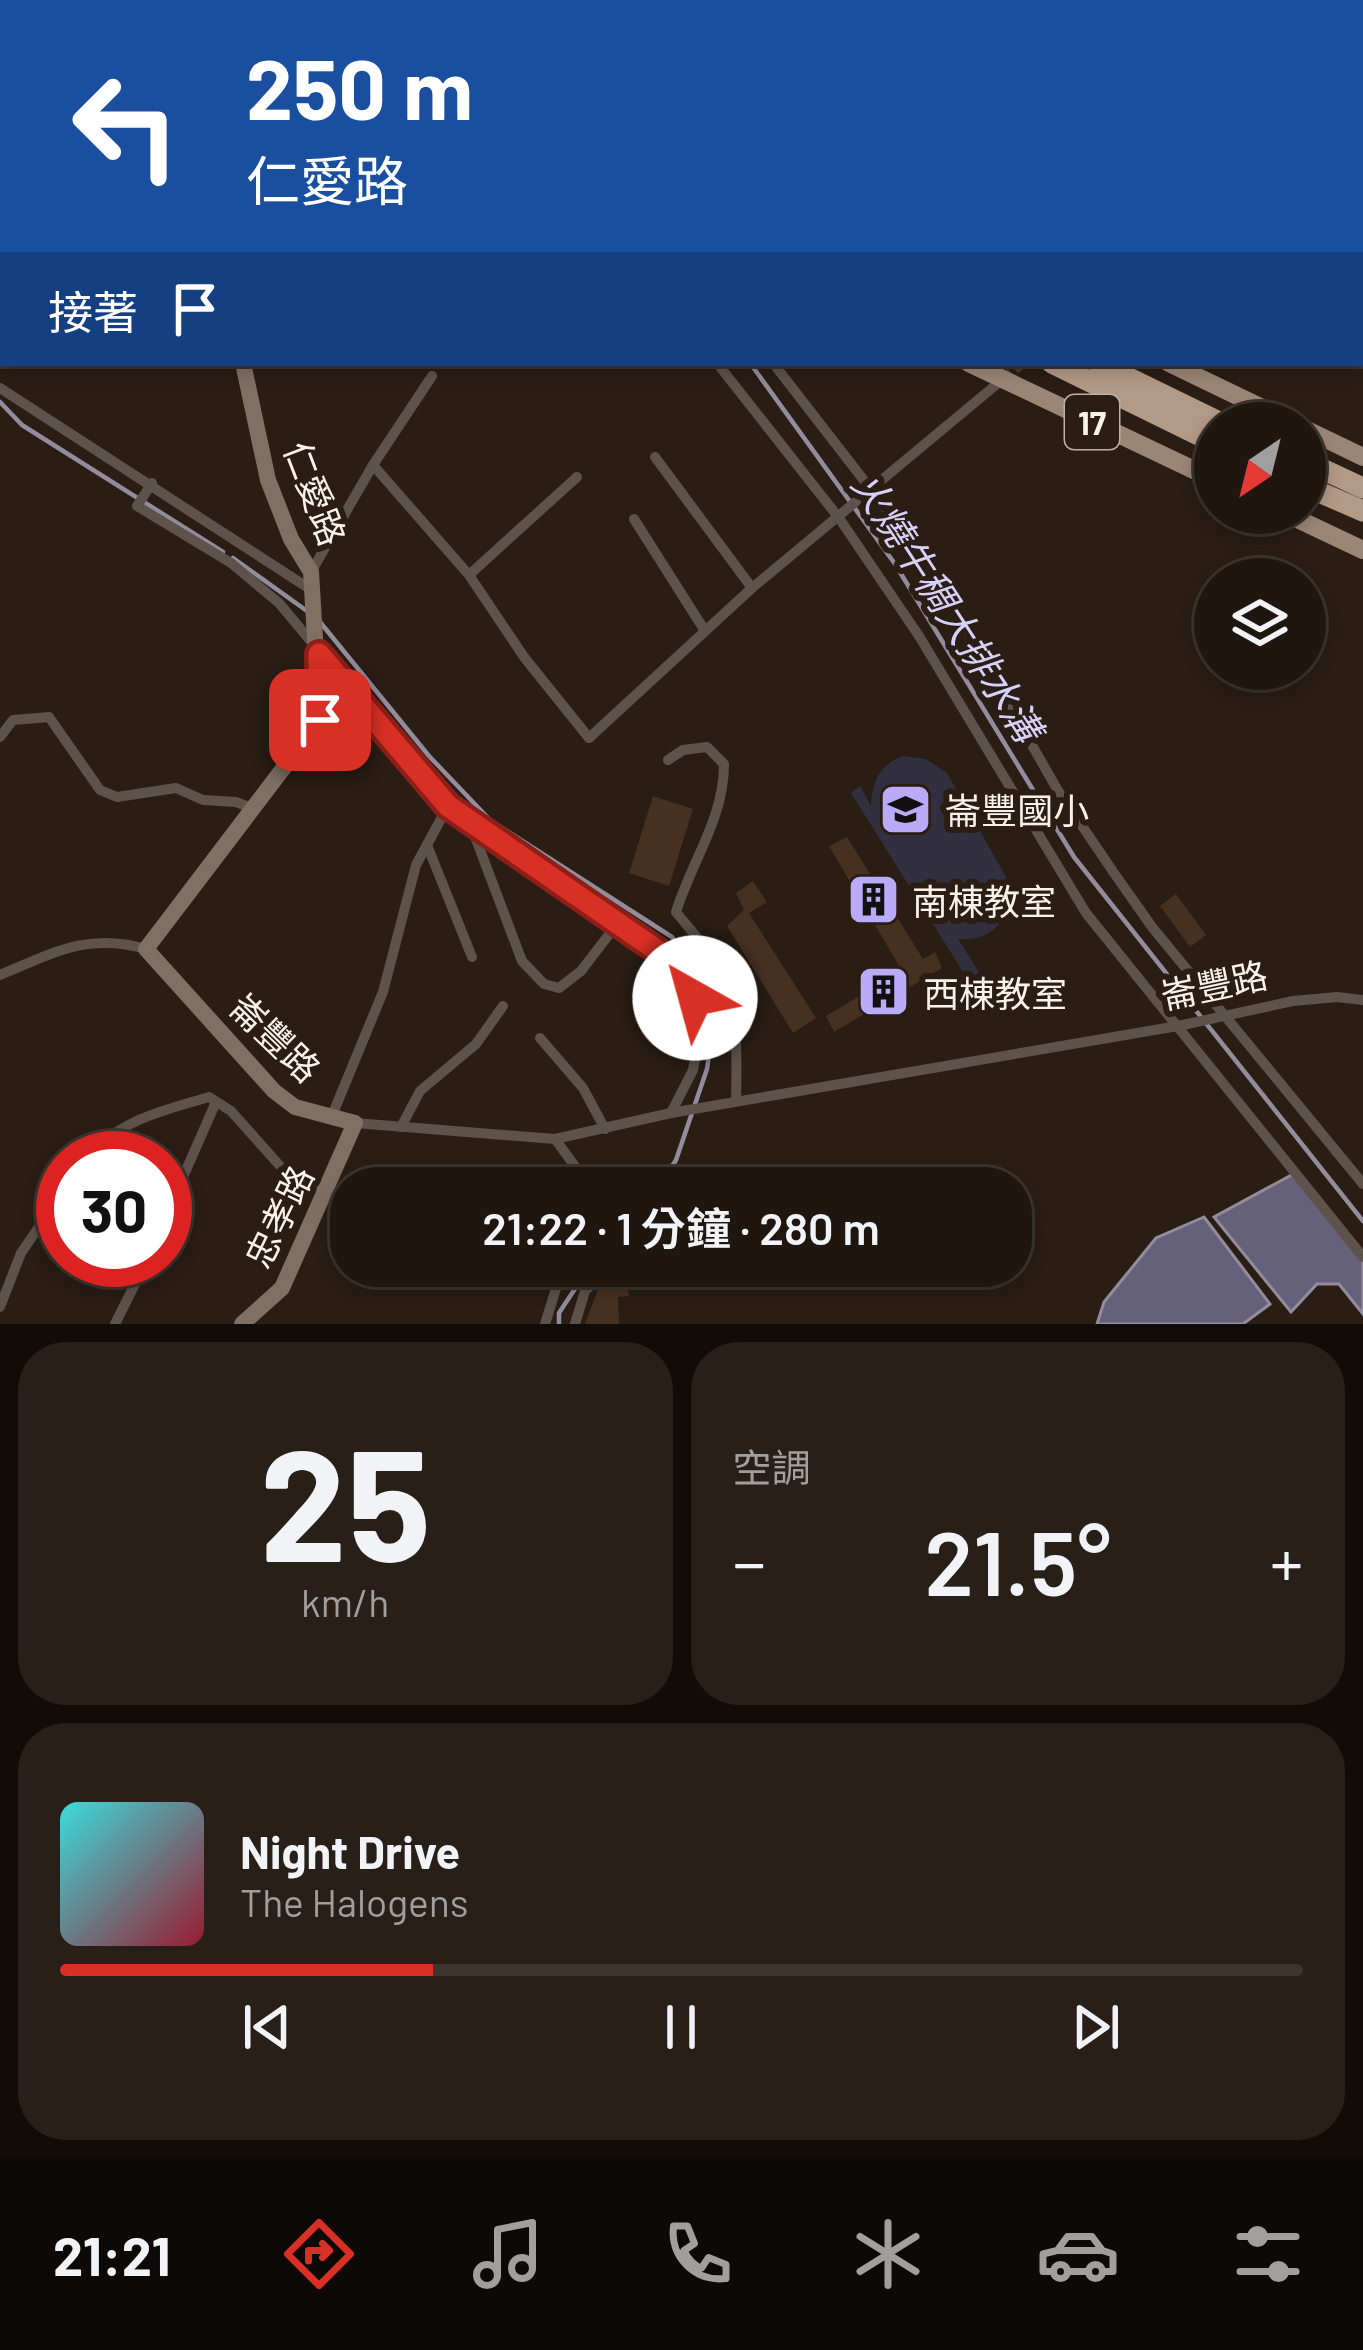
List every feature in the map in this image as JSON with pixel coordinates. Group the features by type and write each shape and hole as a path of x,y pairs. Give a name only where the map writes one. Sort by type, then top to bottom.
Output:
{"highway":[{"path":"1058,366 1194,433"},
{"path":"1104,366 1194,410"},
{"path":"1326,471 1363,488"},
{"path":"1326,495 1363,511"}],"main road":[{"name":"17","path":"976,366 1194,470"},
{"path":"1175,366 1250,402"},
{"path":"1326,439 1363,457"},
{"path":"1326,532 1363,550"}],"street":[{"name":"仁愛路","path":"146,949 320,720 312,581 268,480 244,366"},
{"path":"719,366 839,518 919,636 1086,913 1363,1257"},
{"path":"775,366 872,489 961,621 1057,789 1152,927 1363,1184"},
{"path":"0,388 312,581 373,466 432,376"},
{"path":"373,466 470,575 524,656 589,738 752,588 1003,379"},
{"path":"655,457 752,588"},
{"path":"470,575 578,477"},
{"path":"152,483 137,506 230,563 278,603 448,806 668,958 695,998 701,1027 693,1070 676,1112"},
{"path":"634,519 705,631"},
{"path":"0,737 13,720 49,717 100,790 117,797 176,788 203,800 236,802 254,809"},
{"path":"668,760 682,750 706,747 724,764 724,791 715,824 676,912 713,959 730,995 737,1050 730,1102"},
{"path":"331,1118 383,992 416,865 448,806"},
{"path":"470,824 522,962 544,984 559,988 581,971 617,924"},
{"path":"427,844 472,957"},
{"path":"0,975 105,939 146,949"},
{"name":"崙豐路","path":"146,949 274,1091 295,1107 355,1124 555,1139 676,1112 1178,1026 1293,1001 1363,1000"},
{"path":"401,1127 421,1090 476,1044 503,1006"},
{"path":"540,1038 583,1088 604,1129"},
{"path":"119,1131 208,1097 231,1111 280,1166 328,1192"},
{"path":"192,1157 216,1102"},
{"name":"忠孝路","path":"242,1324 282,1288 355,1124"},
{"path":"555,1139 576,1167"},
{"path":"0,1307 21,1253 36,1231"},
{"path":"115,1324 134,1287"},
{"path":"545,1324 556,1287"},
{"path":"575,1324 589,1287"}],"shaded area":[{"path":"903,756 926,759 947,773 1010,884 1008,908 998,925 981,936 958,939 991,991 980,999 851,793 860,786 871,806 879,775"},
{"path":"1297,1172 1363,1259 1363,1314 1339,1284 1317,1284 1291,1312 1214,1217"},
{"path":"1204,1217 1270,1304 1243,1324 1097,1324 1104,1302 1156,1238"}],"building":[{"path":"653,796 693,809 669,886 629,873"},
{"path":"847,837 923,959 935,952 942,968 834,1032 826,1016 902,971 829,846"},
{"path":"753,881 767,902 749,913 816,1018 793,1033 727,926 744,910 736,893"},
{"path":"1176,894 1206,935 1190,947 1160,906"},
{"path":"602,1287 627,1287 629,1296 618,1297 619,1324 585,1324"}],"waterway":[{"name":"火燒牛稠大排水溝","path":"752,366 895,564 1074,857 1363,1221"},
{"path":"0,402 22,425 223,552"},
{"path":"233,558 307,611"},
{"path":"320,622 429,756 490,820 672,937 712,992 707,1069 672,1167"},
{"path":"559,1324 559,1313 576,1287"}],"tunnel":[{"path":"1003,379 1019,366"}],"place":[{"name":"崙豐國小","path":"906,809"},
{"name":"南棟教室","path":"873,900"},
{"name":"西棟教室","path":"884,992"}],"route":[{"path":"320,720 319,654 448,806 668,958 695,998"}]}
